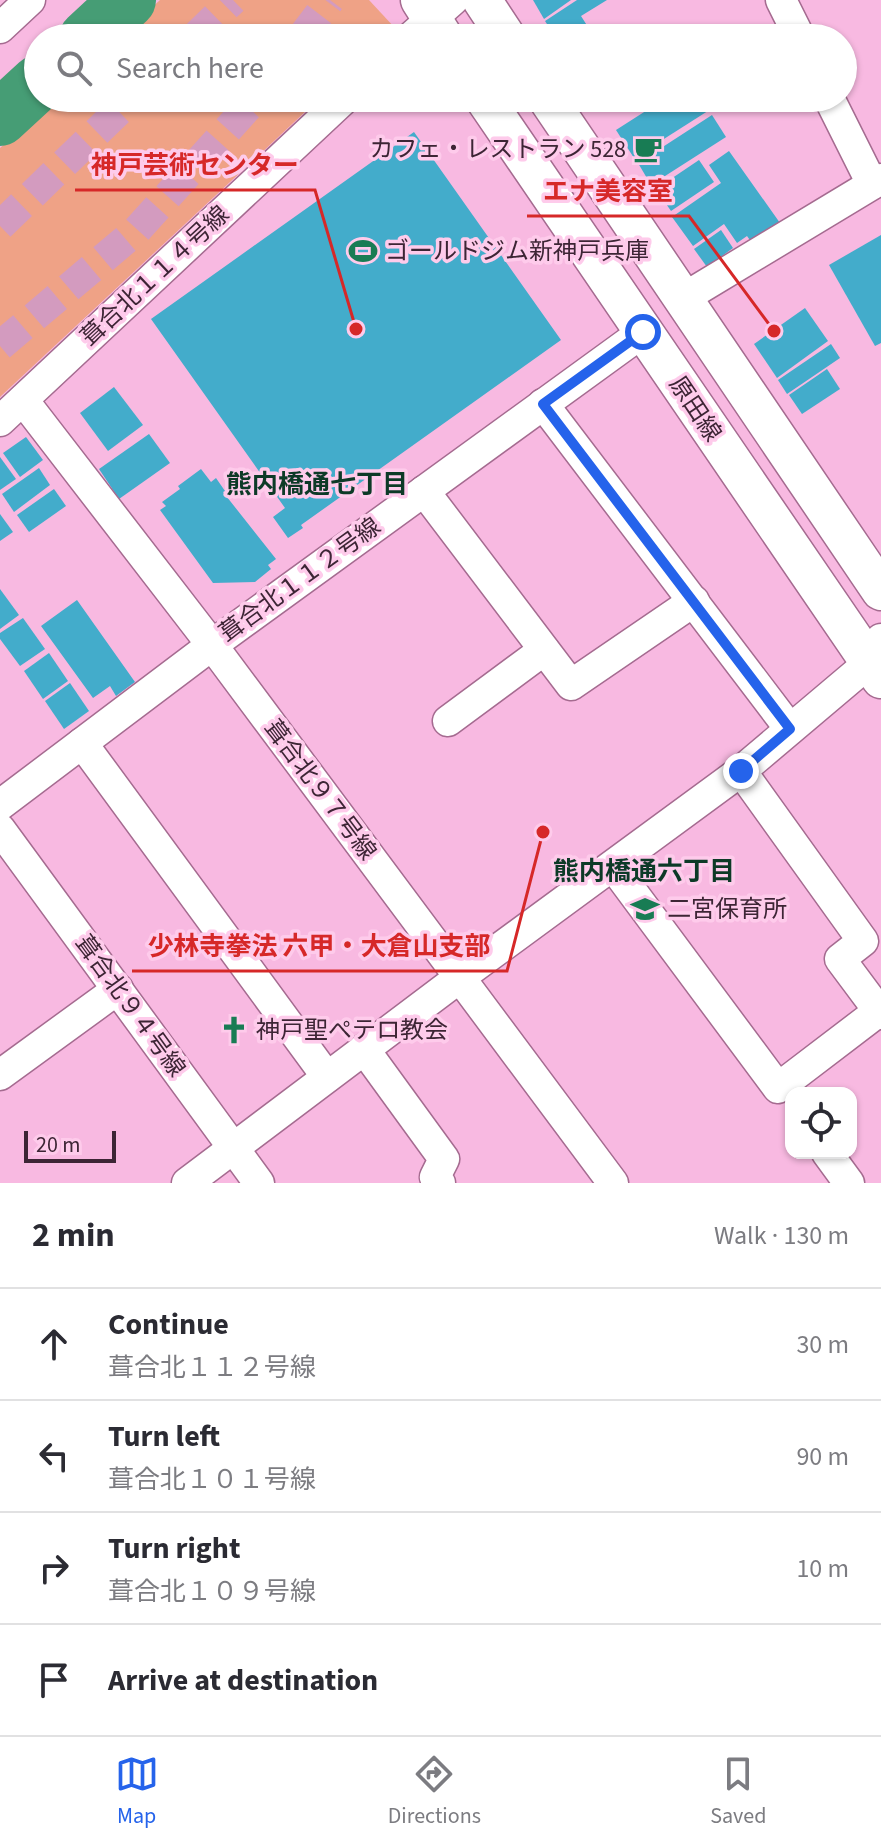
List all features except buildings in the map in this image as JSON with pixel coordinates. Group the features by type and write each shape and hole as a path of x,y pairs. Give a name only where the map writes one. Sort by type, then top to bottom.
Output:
{"main road":[{"path":"482,0 498,24"},
{"name":"原田線","path":"494,112 643,332 877,660"},
{"path":"556,112 881,591"}],"street":[{"path":"0,28 30,0"},
{"path":"781,0 793,24"},
{"name":"葺合北１１４号線","path":"0,421 330,112"},
{"path":"682,299 876,182 837,112"},
{"name":"葺合北１１２号線","path":"0,805 212,645 643,332"},
{"name":"葺合北９７号線","path":"23,400 212,645 613,1183"},
{"path":"543,404 790,729"},
{"path":"424,491 571,685 694,601"},
{"path":"448,721 544,650"},
{"path":"187,1183 741,771 877,660"},
{"path":"82,743 327,1077"},
{"path":"741,771 863,941 840,959 880,1013 795,1087"},
{"name":"葺合北９４号線","path":"0,829 259,1183"},
{"path":"613,866 785,1096"},
{"path":"0,1075 118,989"},
{"path":"364,1049 444,1159 435,1177 440,1183"},
{"path":"831,1159 849,1183"}],"shaded area":[{"path":"160,0 369,0 391,24 134,24"},
{"path":"39,112 305,112 0,397 0,148"}],"waterway":[{"path":"102,24 128,0"},
{"path":"0,118 24,96"}],"tunnel":[{"path":"208,24 233,0"},
{"path":"312,24 330,0"},
{"path":"0,226 118,112"},
{"path":"0,346 137,230 243,112"}],"place":[{"name":"カフェ・レストラン 528","path":"648,149"},
{"name":"ゴールドジム新神戸兵庫","path":"363,251"},
{"name":"神戸芸術センター","path":"356,329"},
{"name":"エナ美容室","path":"774,331"},
{"name":"少林寺拳法 六甲・大倉山支部","path":"543,832"},
{"name":"二宮保育所","path":"645,909"},
{"name":"神戸聖ぺテロ教会","path":"234,1030"}],"district":[{"name":"熊内橋通七丁目","path":"317,484"},
{"name":"熊内橋通六丁目","path":"644,871"}],"route":[{"path":"643,332 543,404 790,729 741,771"}]}
